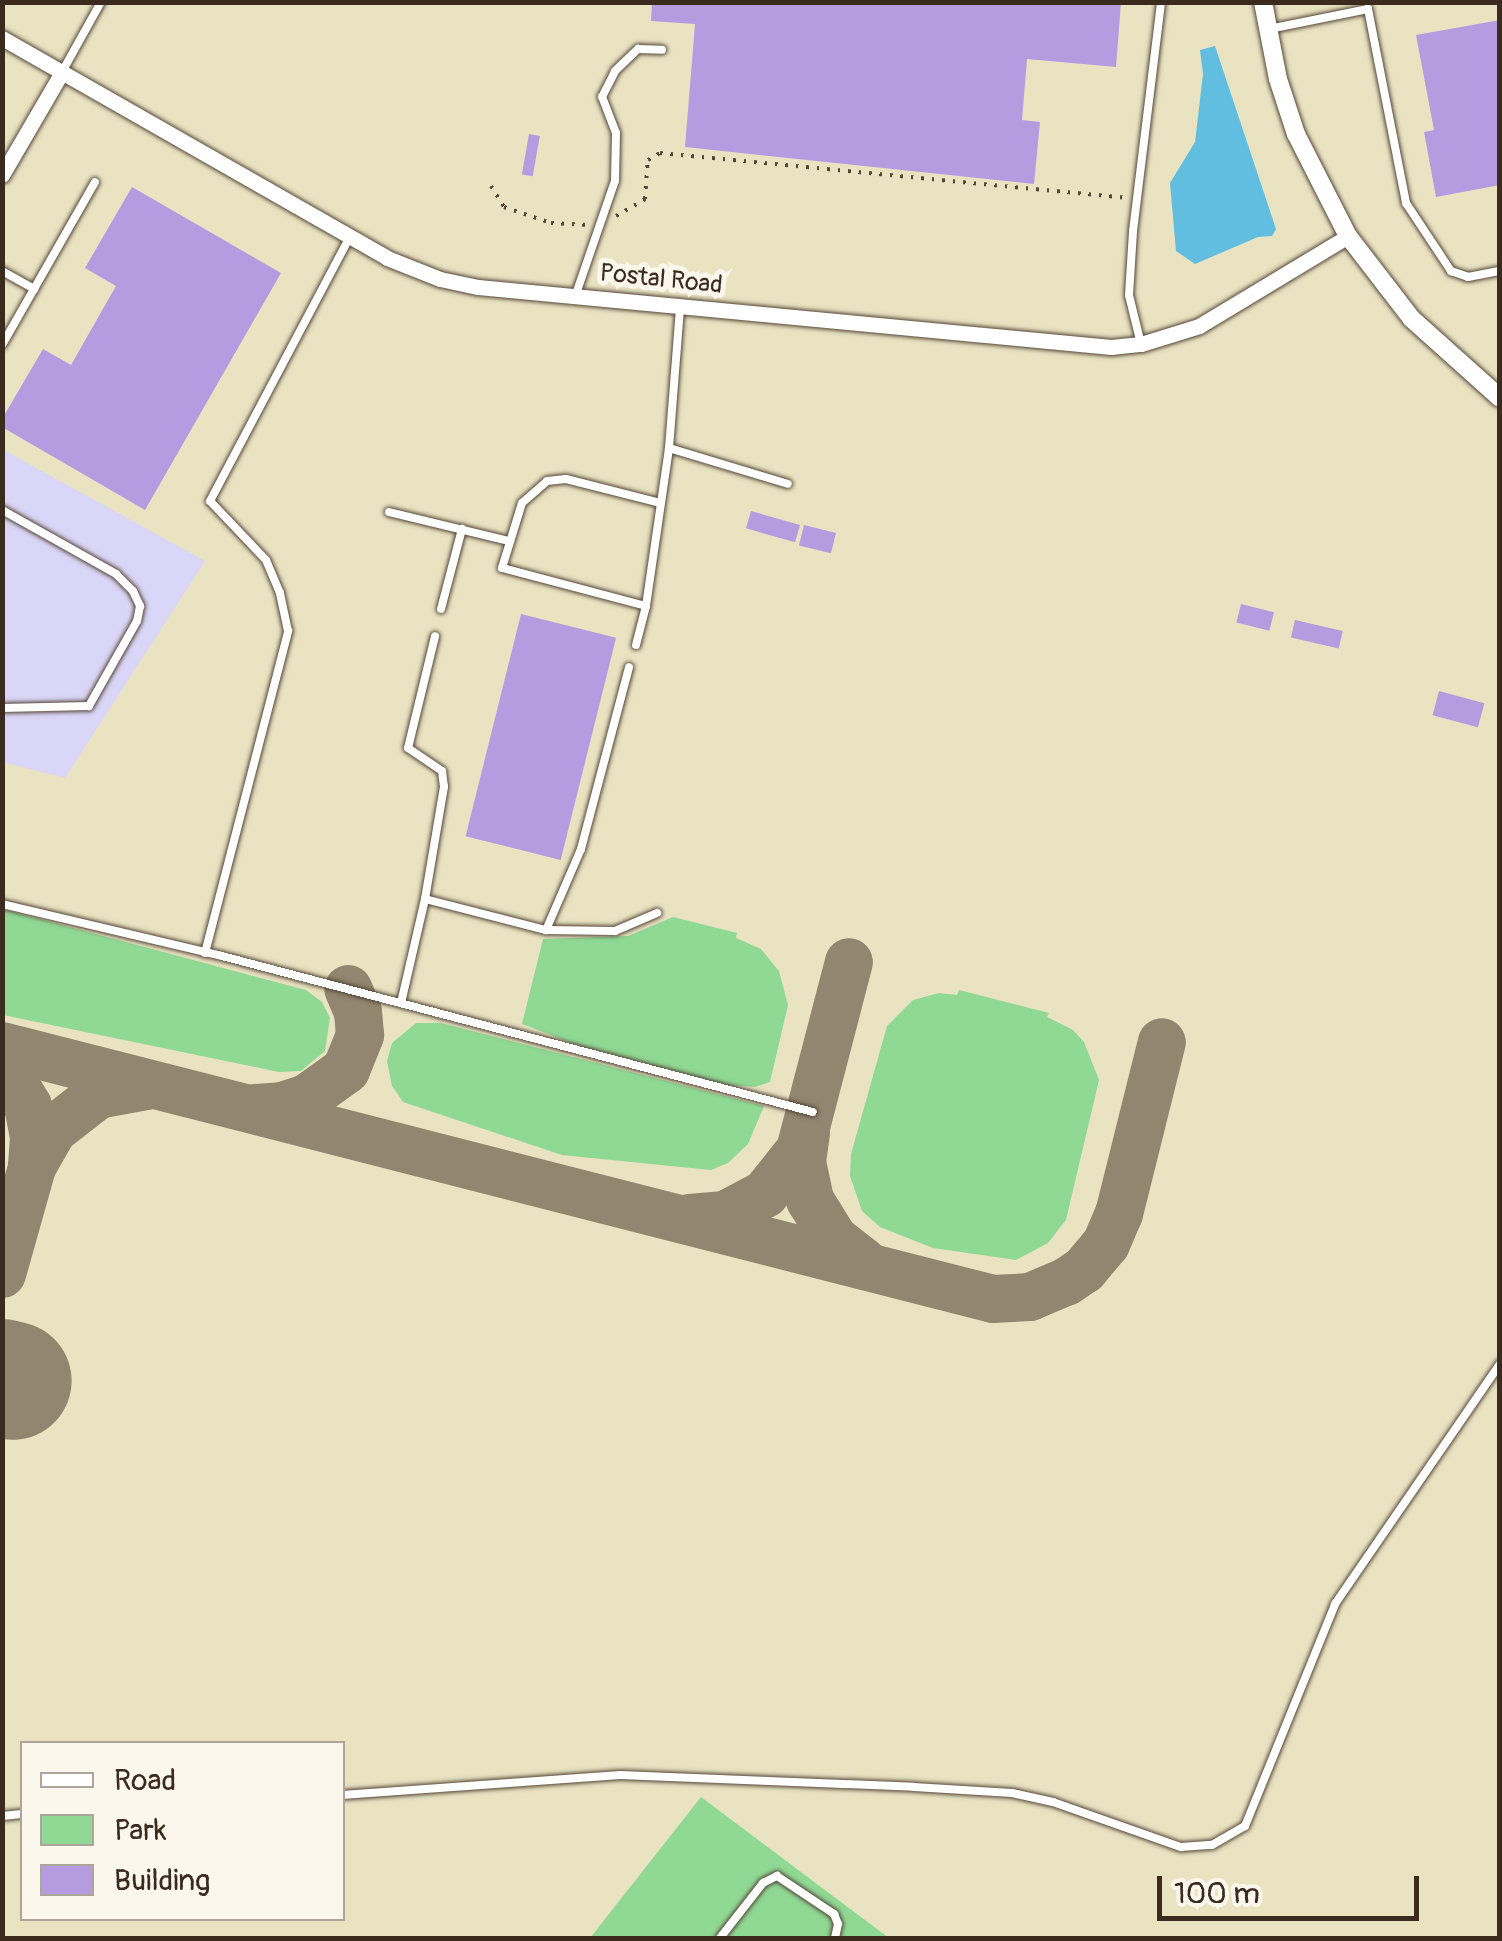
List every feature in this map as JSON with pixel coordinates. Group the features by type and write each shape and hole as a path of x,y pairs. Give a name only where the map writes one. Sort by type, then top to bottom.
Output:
{"street":[{"path":"1263,2 1296,134 1348,236 1412,319 1500,398"},
{"name":"Postal Road","path":"2,38 350,237 440,279 576,297 1078,346 1141,344 1212,319 1348,236"},
{"path":"2,176 62,72"}],"lane":[{"path":"62,72 101,2"},
{"path":"1141,344 1129,295 1136,199 1161,2"},
{"path":"1267,29 1367,6 1406,204 1451,271 1468,276 1500,271"},
{"path":"576,297 616,181 616,134 602,97 615,71 638,49 662,50"},
{"path":"2,344 95,182"},
{"path":"205,953 288,631 280,593 266,560 210,501 350,237"},
{"path":"2,272 34,289"},
{"path":"636,645 646,606 669,448 680,307"},
{"path":"669,448 788,484"},
{"path":"646,606 502,568 522,503 546,481 566,479 660,503"},
{"path":"2,510 116,574 133,591 140,606 137,621 90,706 2,708"},
{"path":"389,512 509,541"},
{"path":"441,608 462,530"},
{"path":"401,1003 425,899 444,786 442,771 408,748 435,636"},
{"path":"546,930 581,849 629,667"},
{"path":"425,899 546,930 616,931 657,913"},
{"path":"2,904 401,1003 617,1064 813,1112"},
{"path":"345,1795 620,1776 841,1783 1012,1794 1053,1802 1181,1846 1212,1845 1244,1826 1254,1809 1335,1604 1500,1364"},
{"path":"720,1938 763,1884 777,1876 834,1914 835,1938"}],"path":[{"path":"491,186 504,207 551,223 601,225 645,199 648,160 660,153 1136,199"}],"shaded area":[{"path":"2,449 205,561 65,778 3,762"}],"green space":[{"path":"2,909 306,990 322,1002 330,1018 325,1051 301,1071 279,1072 3,1015"},
{"path":"673,917 737,933 736,938 761,949 779,971 788,1005 770,1082 755,1087 727,1085 593,1051 522,1024 543,939 628,936"},
{"path":"959,990 1049,1013 1047,1017 1073,1030 1084,1042 1099,1080 1066,1220 1048,1243 1016,1260 933,1248 880,1227 862,1211 850,1176 851,1154 887,1026 913,1000 939,993 957,995"},
{"path":"416,1023 441,1023 764,1106 748,1144 728,1163 711,1170 562,1155 403,1102 392,1086 387,1061 392,1043"},
{"path":"701,1797 889,1938 590,1938"}],"water":[{"path":"1215,46 1276,229 1272,236 1258,237 1195,264 1176,251 1170,183 1195,142 1203,74 1200,50"}],"building":[{"path":"652,2 1121,2 1116,67 1027,59 1022,120 1040,122 1034,184 685,147 695,24 651,21"},
{"path":"1500,20 1500,185 1436,197 1424,132 1434,130 1416,35"},
{"path":"529,134 540,136 533,176 522,174"},
{"path":"132,187 281,273 145,510 2,427 2,419 43,349 71,365 116,286 85,268"},
{"path":"751,511 800,525 795,542 746,528"},
{"path":"804,525 836,533 831,553 799,545"},
{"path":"1241,604 1274,612 1269,631 1236,622"},
{"path":"521,614 616,638 561,860 466,836"},
{"path":"1295,620 1343,631 1339,649 1291,638"},
{"path":"1439,691 1484,703 1478,727 1433,715"}],"taxiway":[{"path":"690,1218 725,1215 765,1194 800,1150 849,962"},
{"path":"255,1108 282,1106 307,1098 346,1070 360,1035 358,1012 348,989"},
{"path":"2,1046 993,1299 1030,1297 1066,1282 1084,1270 1106,1244 1119,1214 1162,1042"},
{"path":"2,1063 28,1106 34,1137 32,1167"},
{"path":"2,1274 32,1167 53,1130 98,1095 147,1086"},
{"path":"806,1133 802,1162 810,1200 834,1239 863,1262"}],"runway":[{"path":"2,1378 13,1381"}]}
